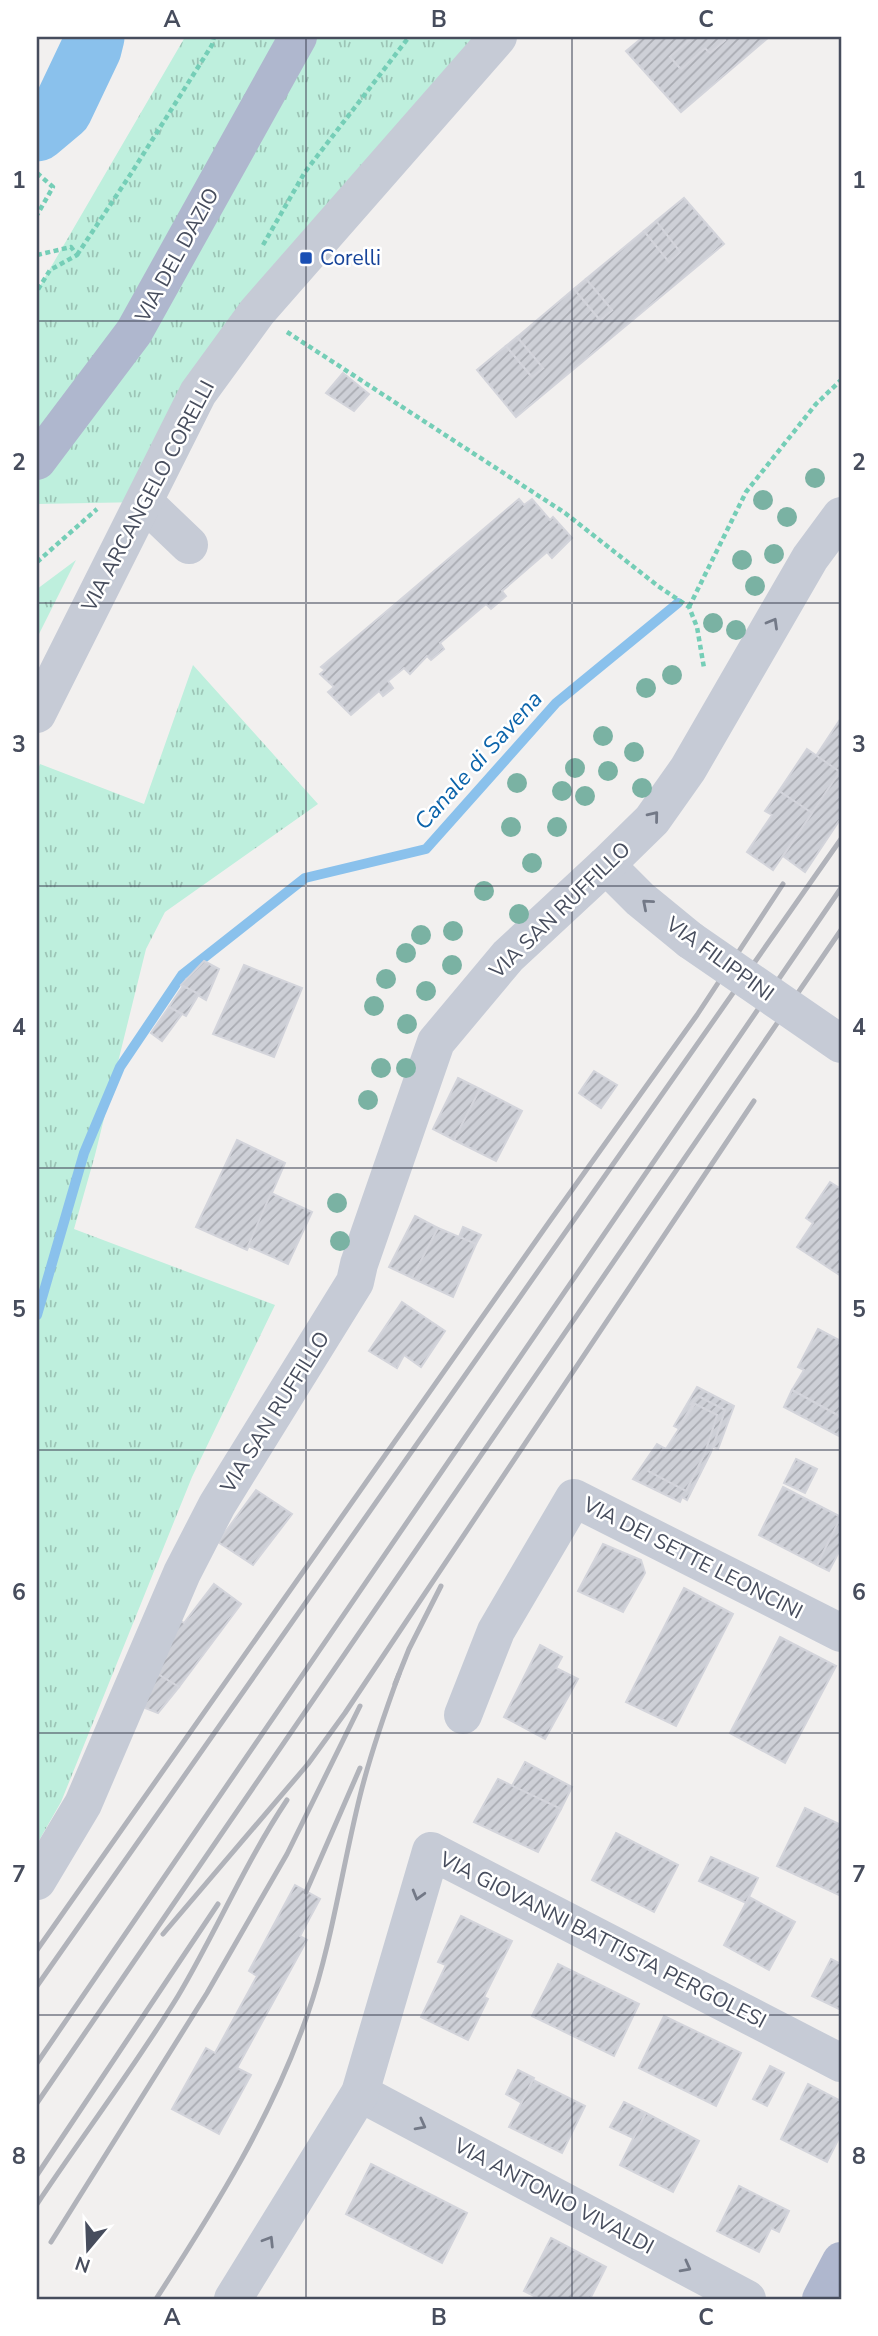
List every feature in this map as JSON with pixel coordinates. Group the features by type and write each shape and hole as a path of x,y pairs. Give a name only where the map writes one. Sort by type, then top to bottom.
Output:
{"main road":[{"name":"VIA DEL DAZIO","path":"37,461 134,332 299,37"},
{"path":"821,2299 841,2261"}],"street":[{"name":"VIA ARCANGELO CORELLI","path":"37,714 198,393 257,312 498,37"},
{"path":"144,502 189,545"},
{"name":"VIA SAN RUFFILLO","path":"37,1881 83,1804 182,1573 217,1505 355,1282 436,1042 508,956 652,820 688,769 810,558 841,516"},
{"name":"VIA FILIPPINI","path":"607,865 640,899 690,940 841,1044"},
{"name":"VIA DEI SETTE LEONCINI","path":"463,1714 496,1631 574,1498 841,1633"},
{"name":"VIA GIOVANNI BATTISTA PERGOLESI","path":"233,2299 360,2093 431,1851 841,2063"},
{"name":"VIA ANTONIO VIVALDI","path":"360,2093 747,2299"}],"path":[{"path":"37,291 50,270 77,255 212,45 214,37"},
{"path":"37,173 53,187 37,215"},
{"path":"37,255 72,247 77,255"},
{"path":"257,312 565,513 689,607 746,492 816,404 841,380"}],"green space":[{"path":"185,37 508,37 234,354 144,502 37,504 37,291"},
{"path":"76,560 37,638 37,589"},
{"path":"193,665 318,804 165,912 146,949 74,1229 275,1305 192,1477 61,1802 37,1844 37,772 40,764 144,804"}],"building":[{"path":"643,37 693,37 670,57 681,69 705,48 710,53 725,40 723,37 769,37 681,112 626,51"},
{"path":"693,37 723,37 725,40 710,53 705,48 681,69 670,57"},
{"path":"684,198 724,244 516,417 477,370 506,346 532,377 543,368 517,337 574,289 600,320 612,310 586,279 644,231 669,262 680,252 656,221"},
{"path":"656,221 680,252 669,262 644,231"},
{"path":"586,279 612,310 600,320 574,289"},
{"path":"517,337 543,368 532,377 506,346"},
{"path":"343,373 369,394 354,411 326,393"},
{"path":"519,499 524,505 532,499 550,520 553,517 572,538 552,558 547,552 502,591 506,596 491,609 486,604 440,643 444,649 431,660 427,656 410,674 404,668 388,681 393,688 383,696 379,691 351,715 328,692 334,687 320,674 325,670 321,667"},
{"path":"841,718 841,770 840,772 816,756"},
{"path":"807,749 840,772 812,813 779,791"},
{"path":"841,770 841,818 805,872 783,856"},
{"path":"779,791 812,813 773,870 747,852 772,815 765,811"},
{"path":"204,961 219,969 206,1000 181,985"},
{"path":"244,965 302,988 274,1057 213,1034"},
{"path":"183,986 199,994 186,1016 169,1007"},
{"path":"169,1007 182,1014 162,1041 151,1033"},
{"path":"594,1071 617,1085 601,1108 579,1093"},
{"path":"458,1078 480,1089 454,1140 433,1129"},
{"path":"480,1089 522,1111 496,1161 454,1140"},
{"path":"237,1140 285,1163 247,1250 196,1227"},
{"path":"830,1182 841,1189 841,1276 797,1247 813,1223 806,1218"},
{"path":"271,1193 312,1212 288,1264 248,1246"},
{"path":"415,1216 438,1228 412,1278 389,1267"},
{"path":"463,1227 481,1235 476,1244 459,1237"},
{"path":"438,1228 476,1244 453,1297 412,1278"},
{"path":"402,1302 445,1331 421,1367 404,1355 397,1368 369,1351"},
{"path":"818,1329 841,1341 841,1417 792,1390 804,1370 798,1367"},
{"path":"697,1387 734,1406 718,1449 713,1447 725,1410 698,1396 678,1428 674,1426"},
{"path":"792,1390 841,1417 841,1437 784,1407"},
{"path":"698,1396 725,1410 711,1452 687,1500 682,1497 680,1502 633,1479 657,1444 664,1448 648,1471 686,1491 705,1453 717,1415 691,1404"},
{"path":"695,1404 717,1415 705,1453 686,1491 648,1471 664,1448 666,1449"},
{"path":"796,1459 817,1469 805,1493 784,1483"},
{"path":"783,1487 841,1517 817,1565 759,1535"},
{"path":"256,1490 292,1514 253,1565 218,1542"},
{"path":"841,1517 841,1548 829,1571 817,1565"},
{"path":"603,1544 641,1560 645,1573 623,1612 578,1591"},
{"path":"214,1584 241,1604 179,1687 156,1673 179,1620 184,1623"},
{"path":"684,1588 733,1614 676,1726 626,1702"},
{"path":"780,1637 836,1666 785,1763 730,1733"},
{"path":"540,1645 562,1657 556,1668 578,1679 545,1739 504,1717"},
{"path":"156,1673 179,1687 158,1713 140,1706"},
{"path":"525,1762 572,1787 561,1809 512,1786"},
{"path":"498,1779 561,1809 538,1852 474,1822"},
{"path":"805,1808 841,1825 841,1896 777,1866"},
{"path":"616,1833 678,1865 654,1912 592,1880"},
{"path":"711,1857 758,1878 746,1903 699,1881"},
{"path":"295,1885 320,1899 300,1936 307,1940 237,2068 251,2075 219,2134 172,2109 206,2048 215,2053 257,1976 249,1971"},
{"path":"749,1897 795,1922 769,1970 724,1945"},
{"path":"461,1916 512,1941 484,1997 488,1999 468,2040 421,2017 446,1965 438,1962"},
{"path":"831,1959 841,1964 841,2010 812,1996"},
{"path":"558,1964 639,2004 614,2056 532,2016"},
{"path":"664,2016 741,2053 716,2106 639,2068"},
{"path":"770,2066 784,2073 767,2106 753,2099"},
{"path":"518,2070 534,2078 522,2103 506,2094"},
{"path":"533,2080 585,2106 562,2153 509,2127"},
{"path":"808,2084 841,2101 841,2134 827,2162 781,2139"},
{"path":"624,2102 646,2113 633,2138 610,2127"},
{"path":"646,2113 699,2141 673,2192 620,2165"},
{"path":"371,2164 467,2213 442,2263 346,2214"},
{"path":"739,2186 789,2211 779,2232 771,2228 759,2252 717,2231"},
{"path":"551,2238 606,2267 590,2299 540,2299 524,2291"}],"waterway":[{"path":"37,131 62,110 94,37"},
{"name":"Canale di Savena","path":"37,1315 84,1153 120,1067 182,975 305,878 426,849 556,703 678,603"}],"railway":[{"path":"37,1986 841,839"},
{"path":"37,1950 697,1015 783,884"},
{"path":"37,2063 841,888"},
{"path":"37,2103 841,930"},
{"path":"163,1934 308,1764 345,1713 754,1101"},
{"path":"395,1684 409,1649 441,1586"},
{"path":"156,2299 241,2161 294,2051 324,1960 364,1781 399,1674"},
{"path":"51,2242 207,1993 287,1854 360,1706"},
{"path":"306,1892 360,1768"},
{"path":"37,2204 178,1996 287,1800"},
{"path":"37,2175 218,1904"}],"place":[{"name":"Corelli","path":"306,258"}]}
